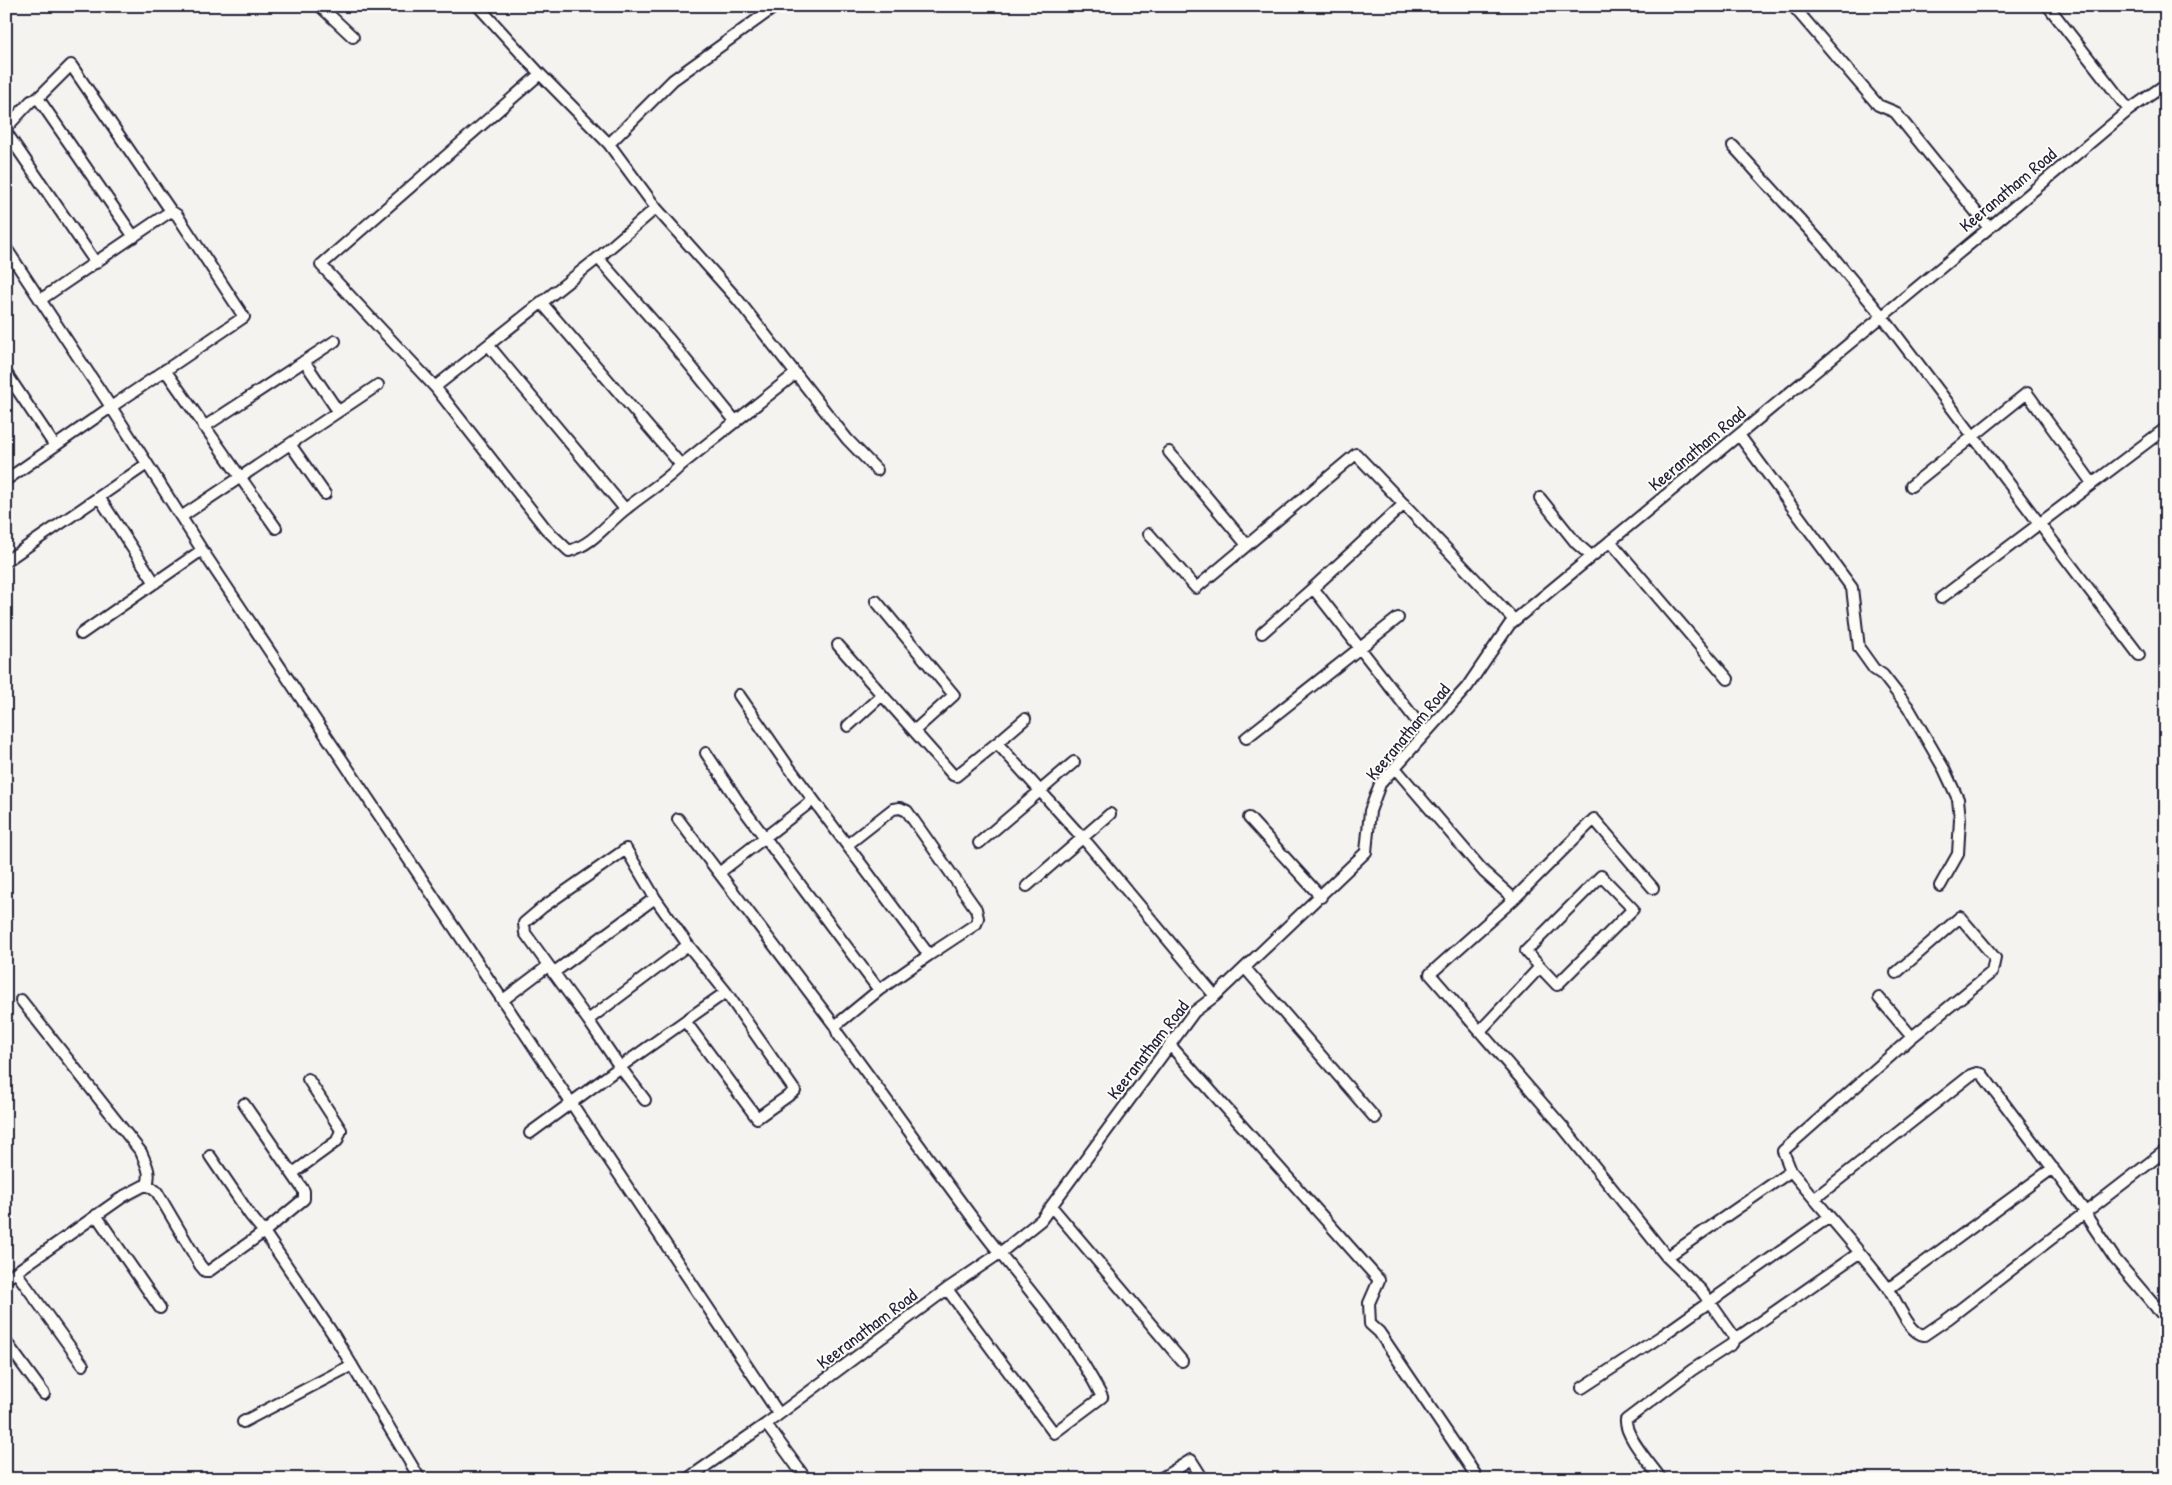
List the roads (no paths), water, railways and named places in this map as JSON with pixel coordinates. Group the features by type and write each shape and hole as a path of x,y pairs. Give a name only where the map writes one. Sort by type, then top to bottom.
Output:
{"street":[{"path":"320,6 353,37"},
{"path":"478,6 540,74 609,144 656,208 738,300 847,439 877,470"},
{"path":"609,144 673,80 776,6"},
{"path":"1793,6 1878,105 1895,112 1989,228"},
{"path":"2048,6 2128,110"},
{"path":"6,480 244,317 177,215 171,211 71,65 38,98 31,100 6,130 96,263"},
{"path":"540,74 321,265 435,387 546,529 569,552 582,548 596,537 626,509 670,476 681,465 795,374"},
{"name":"Keeranatham Road","path":"687,1479 766,1424 947,1289 1000,1254 1041,1220 1194,1012 1245,968 1366,852 1370,811 1380,784 1467,687 1514,620 1989,228 2128,110 2166,84"},
{"path":"38,98 134,237"},
{"path":"1733,146 1824,246 1882,316 2139,655"},
{"path":"435,387 598,258 656,208"},
{"path":"40,300 171,211"},
{"path":"8,252 202,550 504,1000 778,1414"},
{"path":"598,258 668,338 736,422"},
{"path":"541,302 681,465"},
{"path":"204,427 334,340"},
{"path":"489,346 626,509"},
{"path":"304,361 338,411"},
{"path":"165,370 276,528"},
{"path":"6,373 56,446"},
{"path":"181,517 378,385"},
{"path":"1911,486 2027,393 2092,483"},
{"path":"1941,598 2166,428"},
{"path":"1739,435 1852,588 1859,648 1874,669 1908,707 1944,769 1954,791 1960,819 1958,854 1940,886"},
{"path":"290,444 325,494"},
{"path":"1168,452 1247,546"},
{"path":"1149,534 1196,588 1356,454 1514,620"},
{"path":"6,561 147,464"},
{"path":"99,497 155,583"},
{"path":"1540,498 1576,543 1591,556"},
{"path":"1262,633 1404,504"},
{"path":"1610,540 1728,679"},
{"path":"81,634 202,550"},
{"path":"1313,588 1426,733"},
{"path":"876,601 954,695 914,730"},
{"path":"1246,738 1398,618"},
{"path":"838,644 956,776 1025,719"},
{"path":"848,726 882,695"},
{"path":"740,696 813,800 929,955"},
{"path":"997,742 1082,837 1214,996"},
{"path":"706,753 765,838 879,990"},
{"path":"979,844 1074,762"},
{"path":"1395,768 1484,872 1514,899"},
{"path":"719,873 813,800"},
{"path":"835,1026 879,990 976,924 978,918 976,910 907,811 893,808 847,845"},
{"path":"1027,886 1110,814"},
{"path":"678,818 835,1026 838,1034 1000,1254 1051,1319 1094,1381 1102,1398 1054,1433 947,1289"},
{"path":"1249,818 1321,896"},
{"path":"1653,888 1594,819 1514,899 1430,974 1562,1126 1667,1257 1701,1290 1734,1340"},
{"path":"646,1100 550,970 525,933 524,923 605,862 626,849 655,898 688,945 726,992 795,1091 757,1118 685,1021"},
{"path":"1601,876 1633,909 1557,985 1540,967 1526,951 1601,876"},
{"path":"504,1000 655,898"},
{"path":"1896,973 1960,917 1995,958 1992,972 1912,1037 1782,1151 1791,1171 1888,1288 1912,1327 1919,1334 1924,1335 1964,1308 2166,1150"},
{"path":"588,1020 688,945"},
{"path":"1480,1031 1540,967"},
{"path":"1245,968 1374,1118"},
{"path":"530,1133 726,992"},
{"path":"1879,998 1912,1037"},
{"path":"21,1000 141,1152 148,1167 147,1184"},
{"path":"1170,1045 1378,1280 1369,1303 1370,1324 1378,1332 1475,1474"},
{"path":"1814,1199 1977,1073 1982,1074 2086,1213 2088,1220 2115,1259 2162,1305 2166,1319"},
{"path":"293,1174 337,1141 341,1130 308,1079"},
{"path":"147,1184 157,1192 205,1271 209,1271 264,1232 304,1199 304,1190 244,1104"},
{"path":"210,1156 264,1232 352,1366 420,1479"},
{"path":"1888,1288 2053,1168"},
{"path":"1667,1257 1791,1171"},
{"path":"6,1279 124,1196 147,1184"},
{"path":"1051,1206 1182,1361"},
{"path":"96,1215 160,1308"},
{"path":"1582,1388 1663,1335 1708,1301 1829,1217"},
{"path":"1661,1479 1625,1426 1626,1420 1734,1340 1859,1253"},
{"path":"16,1272 84,1365"},
{"path":"6,1342 44,1394"},
{"path":"244,1422 352,1366"},
{"path":"766,1424 806,1479"},
{"path":"1160,1479 1191,1460 1203,1479"}]}
